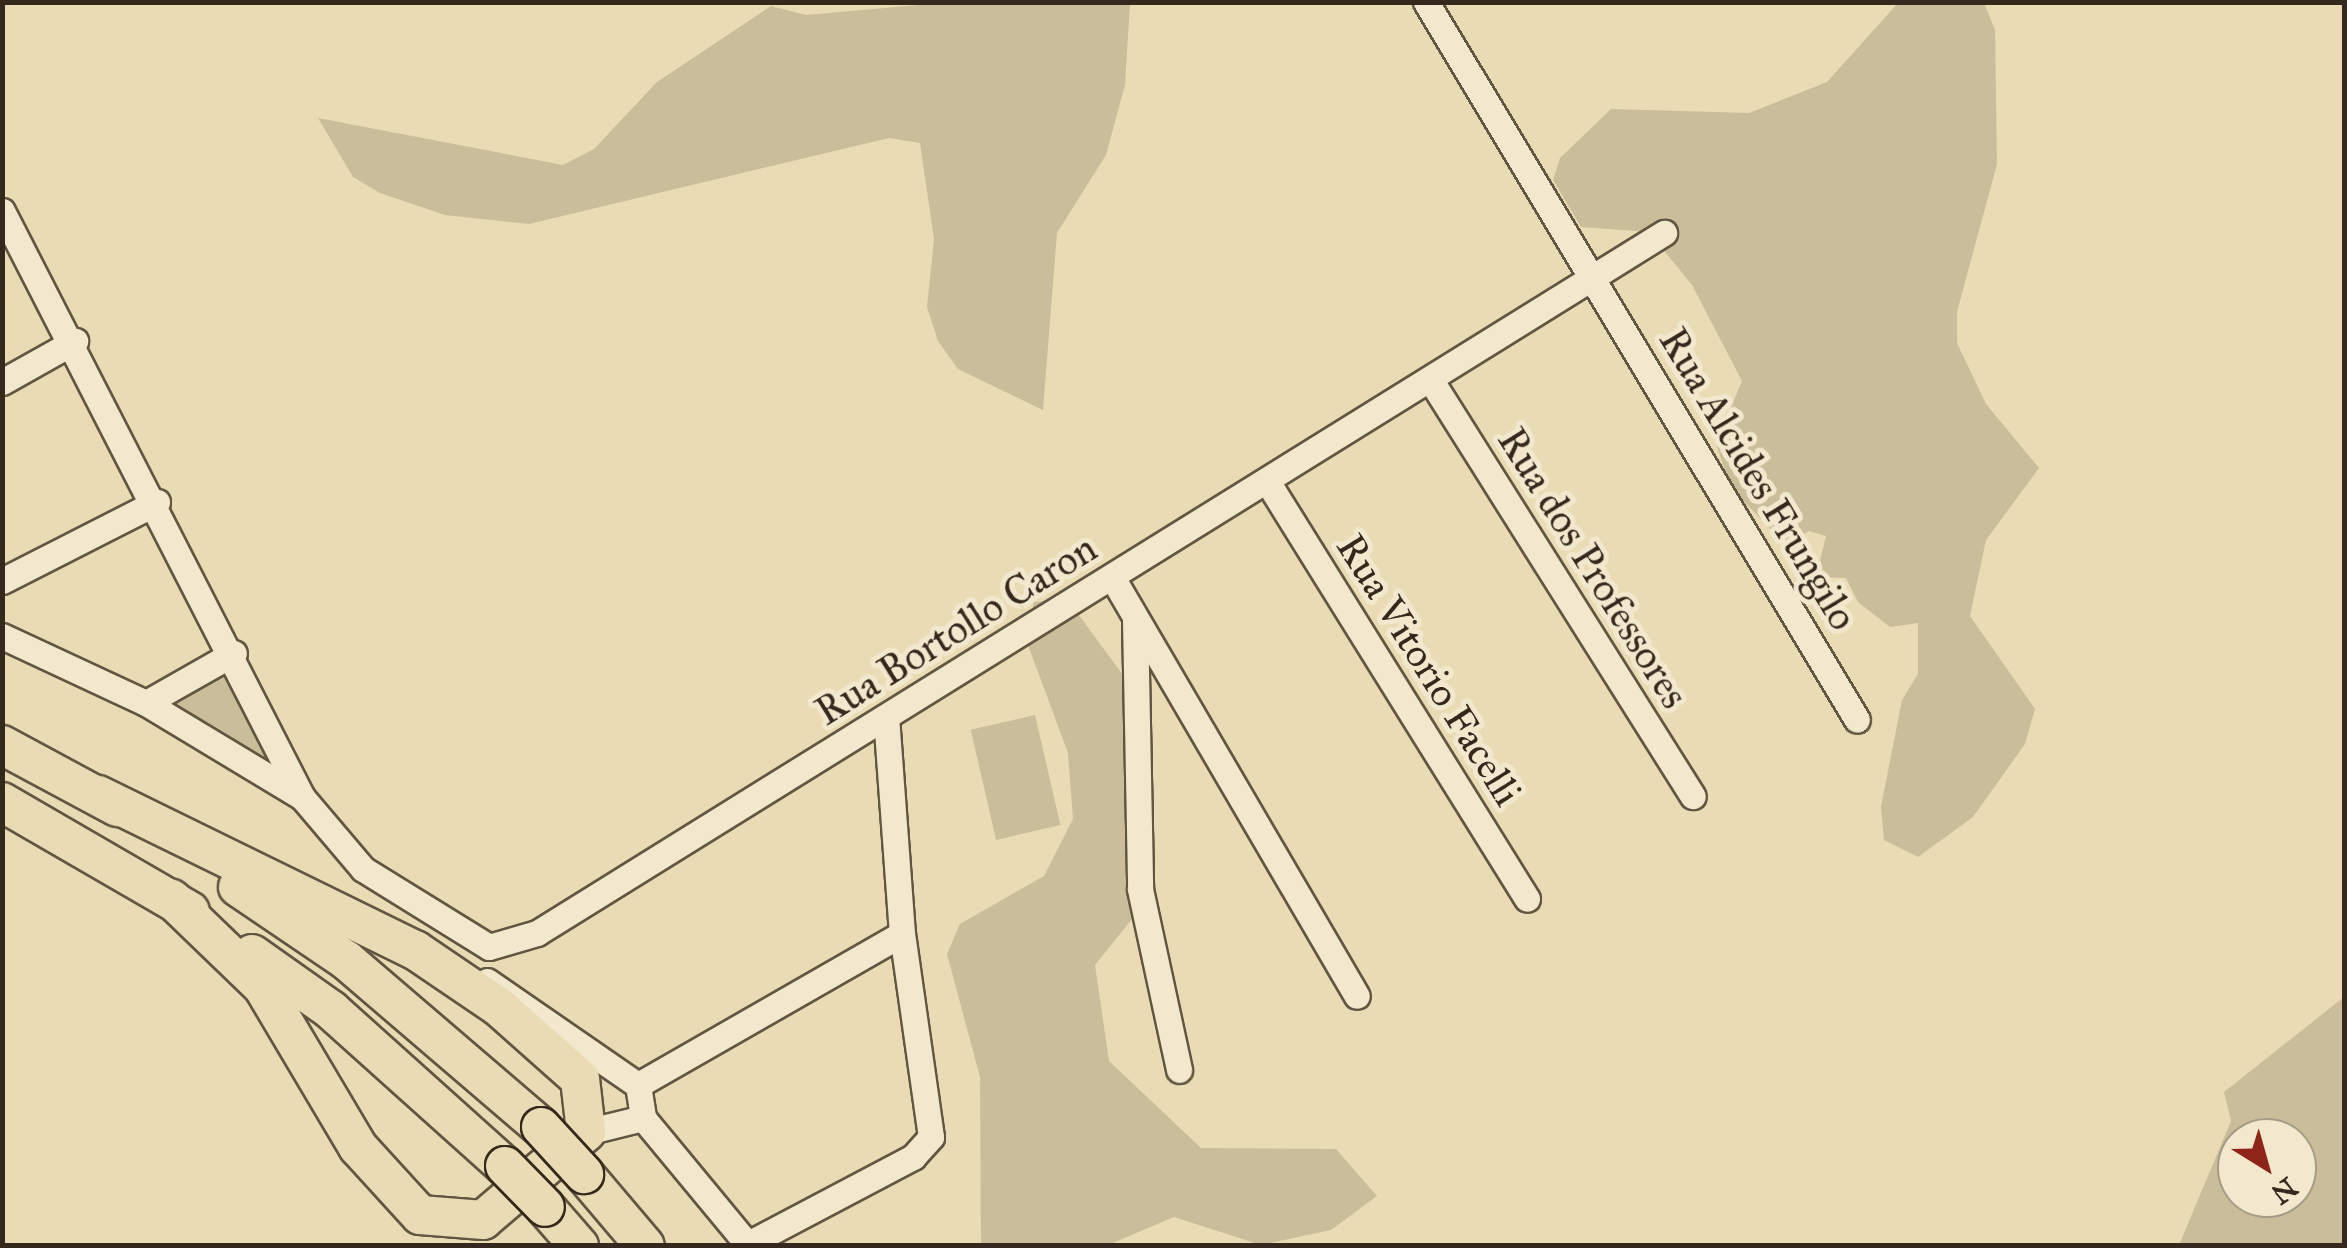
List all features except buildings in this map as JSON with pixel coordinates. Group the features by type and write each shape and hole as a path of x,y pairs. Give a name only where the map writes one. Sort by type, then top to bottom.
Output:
{"highway":[{"path":"2,745 414,950 540,1037 580,1079 586,1132 499,1212 464,1224 420,1215 358,1147 274,1001 172,899"},
{"path":"98,794 346,960 541,1127 645,1246"},
{"path":"2,802 172,899 331,1010 505,1166 578,1246"}],"street":[{"name":"Rua Alcides Frungilo","path":"1426,2 1857,720"},
{"path":"2,211 157,502 302,797"},
{"name":"Rua Bortollo Caron","path":"302,797 363,869 489,947 537,934 1664,234"},
{"path":"2,382 75,342"},
{"name":"Rua dos Professores","path":"1430,379 1693,796"},
{"name":"Rua Vitorio Facelli","path":"1267,480 1527,898"},
{"path":"2,581 157,502"},
{"path":"1112,577 1357,996"},
{"path":"1135,616 1140,889 1179,1070"},
{"path":"2,636 146,703 302,797"},
{"path":"146,703 234,653"},
{"path":"638,1085 643,1118 748,1244 913,1157 933,1123 902,934 886,718"},
{"path":"638,1085 902,934"},
{"path":"414,950 535,1006 588,1056 638,1085"},
{"path":"586,1132 643,1118"}],"shaded area":[{"path":"941,3 1130,3 1125,85 1106,155 1057,233 1043,410 958,369 938,341 927,307 934,239 920,143 889,138 529,224 445,215 380,193 353,177 318,118 563,165 594,149 657,82 771,6 806,15"},
{"path":"1898,3 1984,3 1995,30 1997,164 1957,312 1957,343 1986,404 2039,468 1986,540 1970,616 2035,709 2025,744 1973,817 1918,857 1884,840 1881,807 1902,700 1918,674 1918,623 1890,627 1858,602 1846,578 1816,577 1826,536 1809,531 1785,544 1731,488 1716,444 1742,381 1692,285 1649,232 1581,227 1553,180 1560,158 1611,109 1749,113 1827,82"},
{"path":"1067,599 1148,709 1136,914 1095,965 1109,1061 1201,1148 1336,1149 1377,1196 1331,1230 1261,1245 1174,1217 1108,1245 981,1245 980,1077 947,954 960,924 1044,876 1073,819 1068,753 1025,637 1034,602"},
{"path":"231,663 282,768 159,702"},
{"path":"1035,715 1060,825 996,840 971,730"},
{"path":"2344,997 2342,1245 2179,1245 2217,1154 2217,1218 2317,1218 2317,1118 2230,1118 2224,1092"}]}
